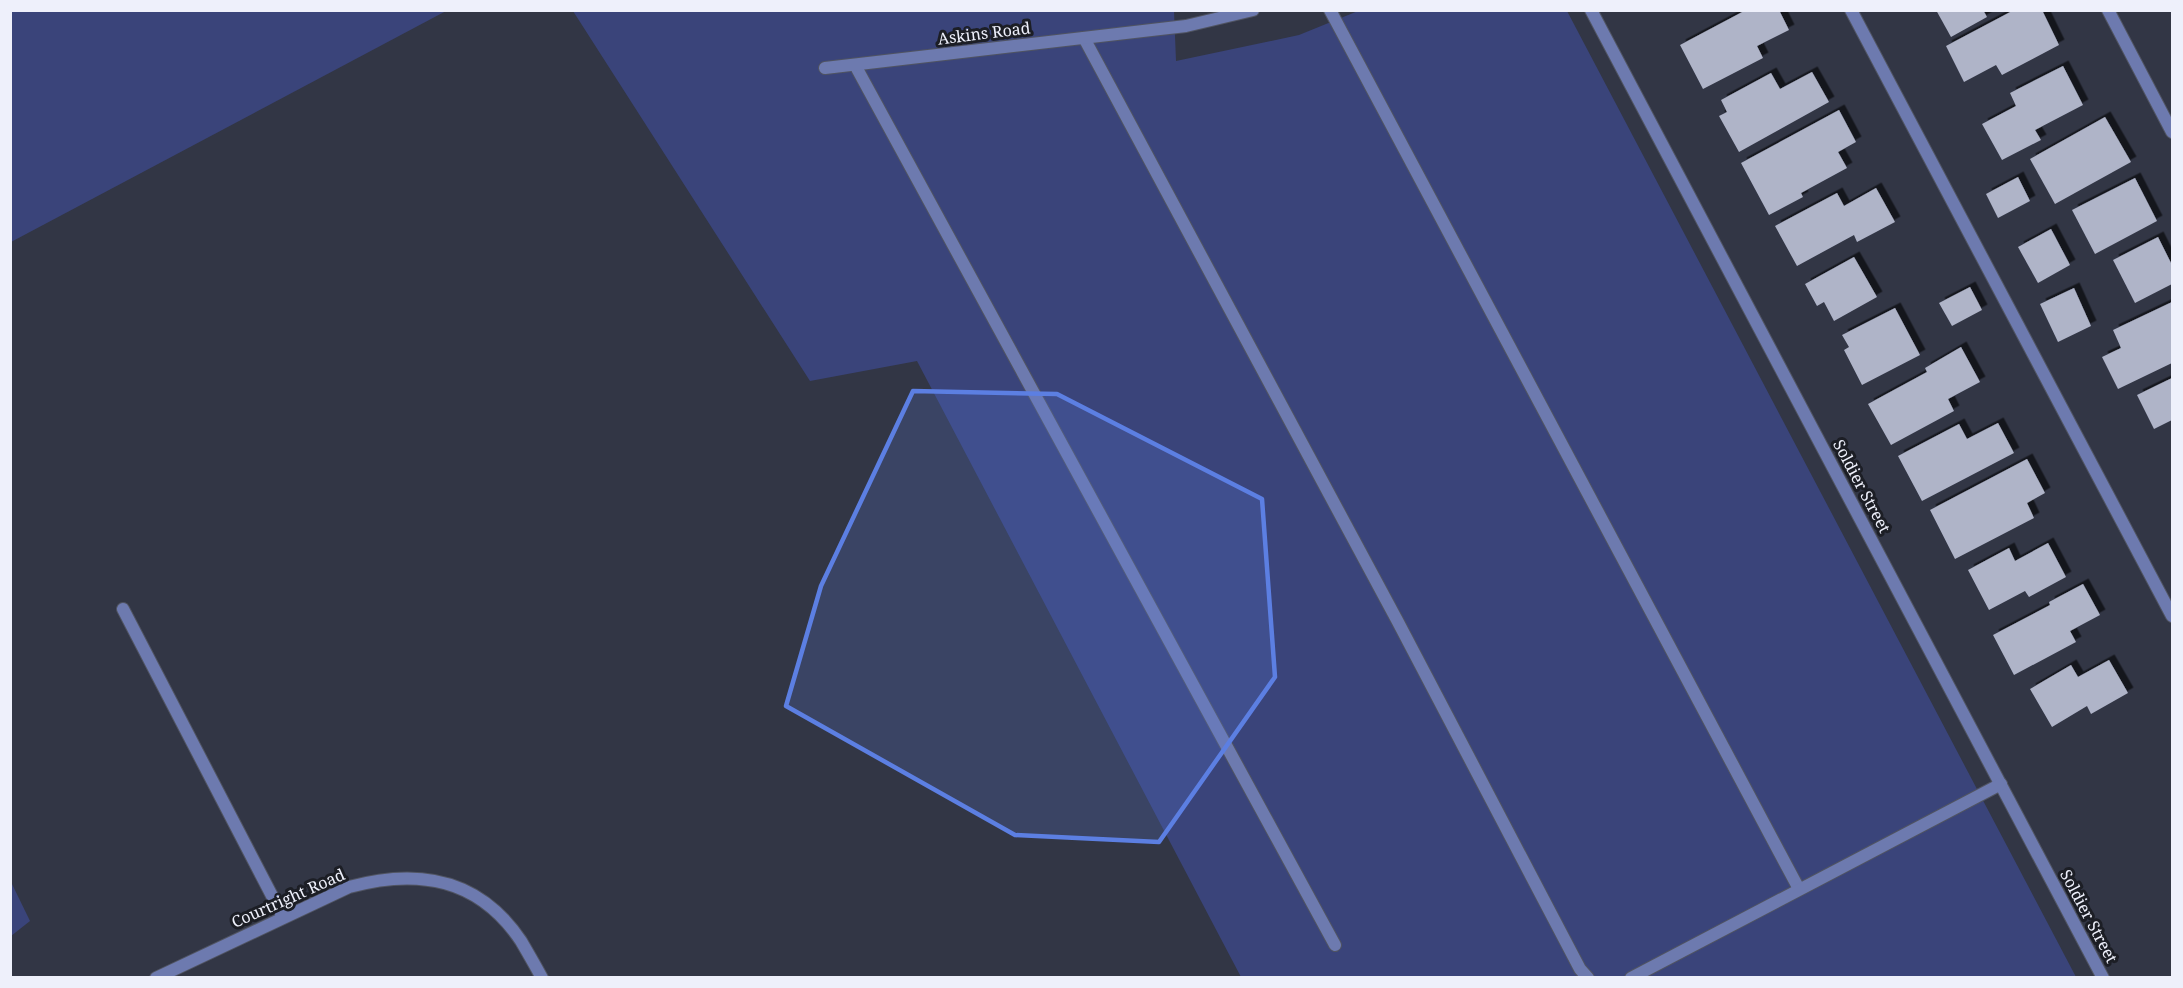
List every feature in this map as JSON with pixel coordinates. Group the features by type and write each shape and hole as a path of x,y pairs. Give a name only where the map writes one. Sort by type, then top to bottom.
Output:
{"street":[{"name":"Askins Road","path":"825,68 1186,26 1253,10"},
{"path":"1330,10 1798,889"},
{"name":"Soldier Street","path":"1591,10 2103,978"},
{"path":"1851,10 2172,616"},
{"path":"2108,10 2172,132"},
{"path":"1084,38 1398,622 1580,969 1588,978"},
{"path":"855,65 1335,945"},
{"path":"123,609 283,917"},
{"path":"1631,978 2001,784"},
{"name":"Courtright Road","path":"156,978 333,894 366,883 401,878 438,880 471,892 506,922 520,940 542,978"}],"highlighted area":[{"path":"913,391 1057,394 1262,499 1275,677 1159,842 1015,835 786,706 821,586"}],"shaded area":[{"path":"11,10 446,10 446,11 11,242"},
{"path":"573,11 1174,11 1176,61 1299,35 1358,11 1567,11 2076,977 1241,977 917,361 810,381"},
{"path":"11,882 30,921 10,936"}],"building":[{"path":"1746,10 1779,10 1789,30 1757,46 1763,58 1703,89 1680,45"},
{"path":"1936,10 1983,10 1987,17 1951,37"},
{"path":"2014,10 2042,10 2059,45 2002,75 1996,65 1964,82 1946,46"},
{"path":"2063,66 2083,105 2035,130 2041,140 2002,160 1982,124 2016,106 2010,93"},
{"path":"1812,72 1829,102 1739,152 1719,116 1727,112 1721,100 1771,73 1780,89"},
{"path":"1839,110 1856,142 1838,152 1847,168 1801,193 1803,197 1769,215 1741,163"},
{"path":"2105,117 2131,162 2055,204 2030,159"},
{"path":"2018,177 2030,201 1998,218 1986,194"},
{"path":"2135,178 2157,221 2095,254 2072,210"},
{"path":"1876,188 1895,222 1857,242 1854,235 1797,266 1775,226 1837,193 1844,206"},
{"path":"2051,229 2070,265 2038,283 2018,247"},
{"path":"2158,237 2172,265 2172,284 2135,303 2113,260"},
{"path":"1854,257 1877,297 1834,321 1824,302 1817,306 1805,284"},
{"path":"1970,287 1982,310 1952,326 1939,303"},
{"path":"2074,288 2091,326 2058,342 2040,304"},
{"path":"2172,302 2172,363 2118,389 2102,357 2121,348 2113,330"},
{"path":"1895,308 1920,355 1862,385 1844,350 1849,347 1842,335"},
{"path":"1961,347 1980,382 1948,399 1954,411 1891,445 1868,404 1927,372 1925,368"},
{"path":"2172,378 2172,420 2154,429 2137,395"},
{"path":"1998,423 2014,453 1922,501 1898,456 1959,424 1967,439"},
{"path":"2027,459 2045,493 2027,503 2034,518 1955,559 1930,510"},
{"path":"2048,543 2066,577 2029,597 2025,591 1989,610 1968,570 2009,548 2015,561"},
{"path":"2083,584 2100,615 2070,631 2076,642 2014,675 1993,635 2050,605 2049,602"},
{"path":"2109,660 2128,693 2091,714 2087,706 2052,727 2030,689 2071,665 2078,677"}]}
